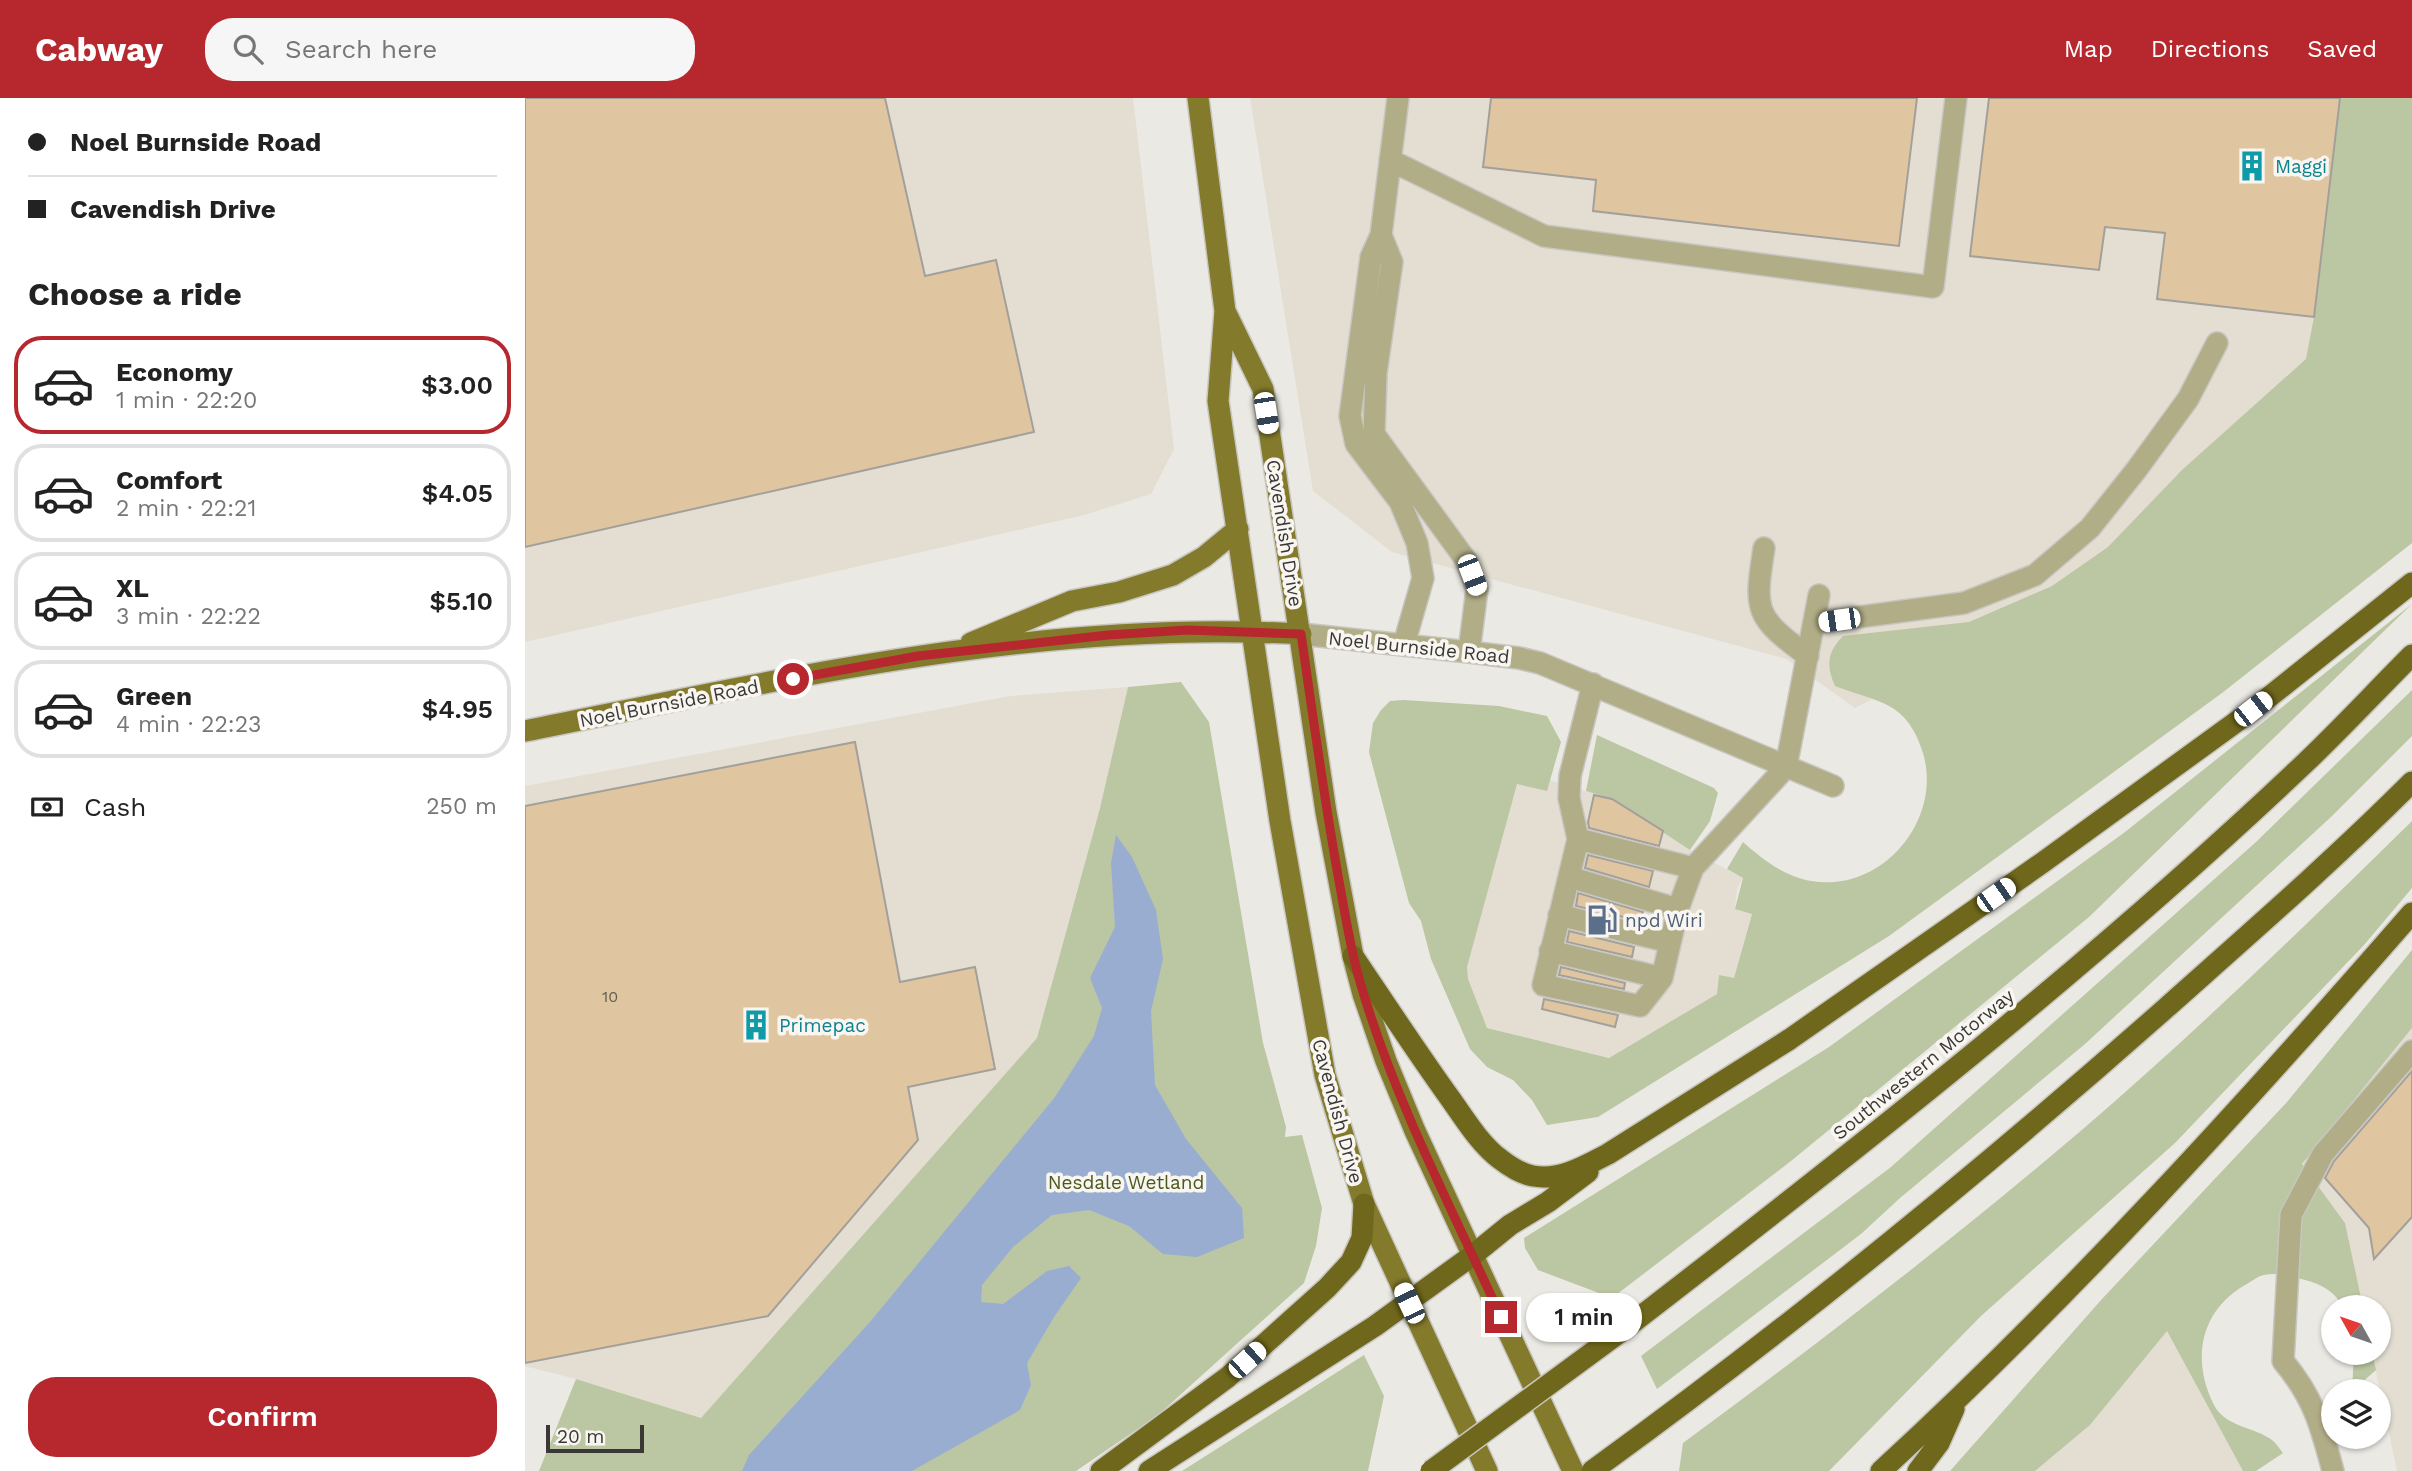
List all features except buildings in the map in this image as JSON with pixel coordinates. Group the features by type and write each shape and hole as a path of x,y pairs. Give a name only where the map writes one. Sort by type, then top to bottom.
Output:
{"highway":[{"path":"1353,956 1438,1082 1469,1125 1498,1158 1529,1175 1543,1177 1582,1168 1790,1039 2042,863 2253,709 2412,583"},
{"name":"Southwestern Motorway","path":"1431,1471 1627,1327 1917,1100 2109,940 2305,764 2412,655"},
{"path":"1592,1471 1847,1277 2042,1118 2351,843 2412,782"},
{"path":"1881,1471 1958,1401 2211,1140 2412,913"},
{"path":"1149,1471 1409,1303 1510,1225 1581,1178 1608,1154"},
{"path":"1101,1471 1228,1377 1327,1288 1351,1262 1362,1238 1364,1204"},
{"path":"1918,1471 1939,1443 1958,1401"}],"main road":[{"name":"Cavendish Drive","path":"1198,98 1225,311 1218,401 1280,821 1323,1061 1364,1204 1487,1471"},
{"name":"Cavendish Drive","path":"1225,311 1263,389 1326,812 1353,956 1386,1061 1415,1131 1573,1471"},
{"path":"947,653 1072,601 1119,592 1173,575 1204,557 1238,529"},
{"name":"Noel Burnside Road","path":"525,731 717,693 947,653 1108,635 1187,630 1301,634"}],"street":[{"path":"1398,98 1381,235 1371,257 1350,416 1356,444 1400,502 1417,542 1423,578 1404,644"},
{"path":"1390,160 1544,236 1933,288 1956,98"},
{"path":"1381,235 1392,262 1376,373 1374,434 1466,560 1478,590 1469,652"},
{"path":"1814,623 1964,603 2035,575 2090,528 2137,470 2188,399 2217,343"},
{"path":"1764,548 1758,588 1761,609 1778,634 1808,656"},
{"path":"1593,684 1570,776 1569,798 1578,839 1543,985 1640,1006 1662,978 1678,909 1693,867 1786,767 1819,595"},
{"name":"Noel Burnside Road","path":"1301,634 1404,644 1540,663 1833,786"},
{"path":"1578,839 1693,867"},
{"path":"1569,877 1678,909"},
{"path":"1559,915 1670,942"},
{"path":"1551,951 1662,978"},
{"path":"2333,1471 2320,1422 2311,1401 2283,1361 2291,1215 2323,1154 2412,1051"}],"shaded area":[{"path":"525,98 1133,98 1174,449 1151,494 1084,515 525,642"},
{"path":"1250,98 2412,98 2412,468 1916,677 1855,708 1786,659 1392,552 1313,491"},
{"name":"Primepac","path":"1128,687 1100,808 1037,1038 701,1418 525,1366 525,786 1010,696"},
{"path":"1513,769 1612,799 1690,850 1743,878 1737,889 1735,908 1752,913 1734,978 1717,994 1609,1058 1476,1025 1421,921"},
{"path":"2412,1028 2412,1471 2397,1471 2391,1443 2391,1379 2378,1379 2375,1365 2391,1365 2391,1295 2360,1295 2345,1223 2302,1164"},
{"path":"2167,1330 2243,1471 2035,1471 2090,1425"}],"green space":[{"path":"2340,98 2412,98 2412,543 2222,693 1889,936 1598,1117 1547,1125 1532,1100 1513,1080 1487,1067 1470,1049 1431,959 1421,921 1409,903 1369,752 1373,723 1381,710 1390,701 1403,700 1499,706 1547,716 1561,742 1547,791 1517,784 1467,967 1468,979 1487,1028 1609,1058 1717,994 1719,975 1734,978 1752,914 1735,909 1743,878 1727,869 1743,842 1766,861 1792,876 1811,881 1837,882 1861,875 1883,863 1901,847 1915,826 1924,803 1927,778 1923,753 1909,723 1888,705 1835,686 1829,666 1831,654 1843,636 1969,622 2052,586 2108,547 2182,470 2306,359 2314,317"},
{"path":"2412,604 2089,917 1791,1161 1612,1298 1538,1270 1525,1248 1524,1238 1829,1047 2125,832"},
{"name":"Nesdale Wetland","path":"1181,682 1209,722 1263,1043 1286,1127 1285,1137 1302,1135 1322,1208 1316,1246 1304,1283 1158,1415 1076,1471 539,1471 576,1379 701,1418 1037,1038 1100,808 1128,687"},
{"path":"2412,690 2412,736 2332,816 2085,1044 1900,1198 1861,1234 1657,1389 1641,1356 1891,1167 2256,842"},
{"path":"1597,735 1714,788 1718,793 1710,821 1690,850 1612,799 1586,791"},
{"path":"2412,821 2412,888 2364,945 2175,1143 1981,1316 1829,1471 1679,1471 1683,1443 1886,1290 2083,1129 2209,1016"},
{"path":"2412,950 2412,1028 2302,1164 2345,1223 2360,1295 2334,1295 2314,1283 2283,1275 2264,1275 2245,1285 2218,1308 2204,1338 2203,1371 2214,1405 2225,1418 2272,1440 2283,1453 2256,1471 2243,1471 2167,1331 2090,1425 2035,1471 1950,1471 2102,1299 2287,1102"},
{"path":"1364,1355 1384,1396 1368,1471 1182,1471"},
{"path":"2353,1365 2375,1365 2376,1370 2366,1379 2353,1379"}],"water":[{"path":"1116,835 1132,857 1156,910 1163,959 1151,1011 1155,1085 1186,1139 1242,1208 1244,1238 1197,1257 1163,1254 1129,1226 1089,1210 1052,1215 1013,1247 982,1285 981,1302 1003,1304 1047,1271 1069,1266 1081,1278 1027,1363 1031,1385 1020,1410 912,1471 742,1471 749,1455 870,1322 1055,1097 1094,1036 1102,1008 1090,978 1115,927 1111,863"}],"place":[{"name":"Maggi","path":"2252,166"},
{"name":"npd Wiri","path":"1602,920"},
{"name":"Primepac","path":"756,1025"}],"route":[{"path":"793,679 918,656 1108,635 1187,630 1301,634 1326,812 1353,956 1363,994 1386,1061 1415,1131 1501,1317"}]}
